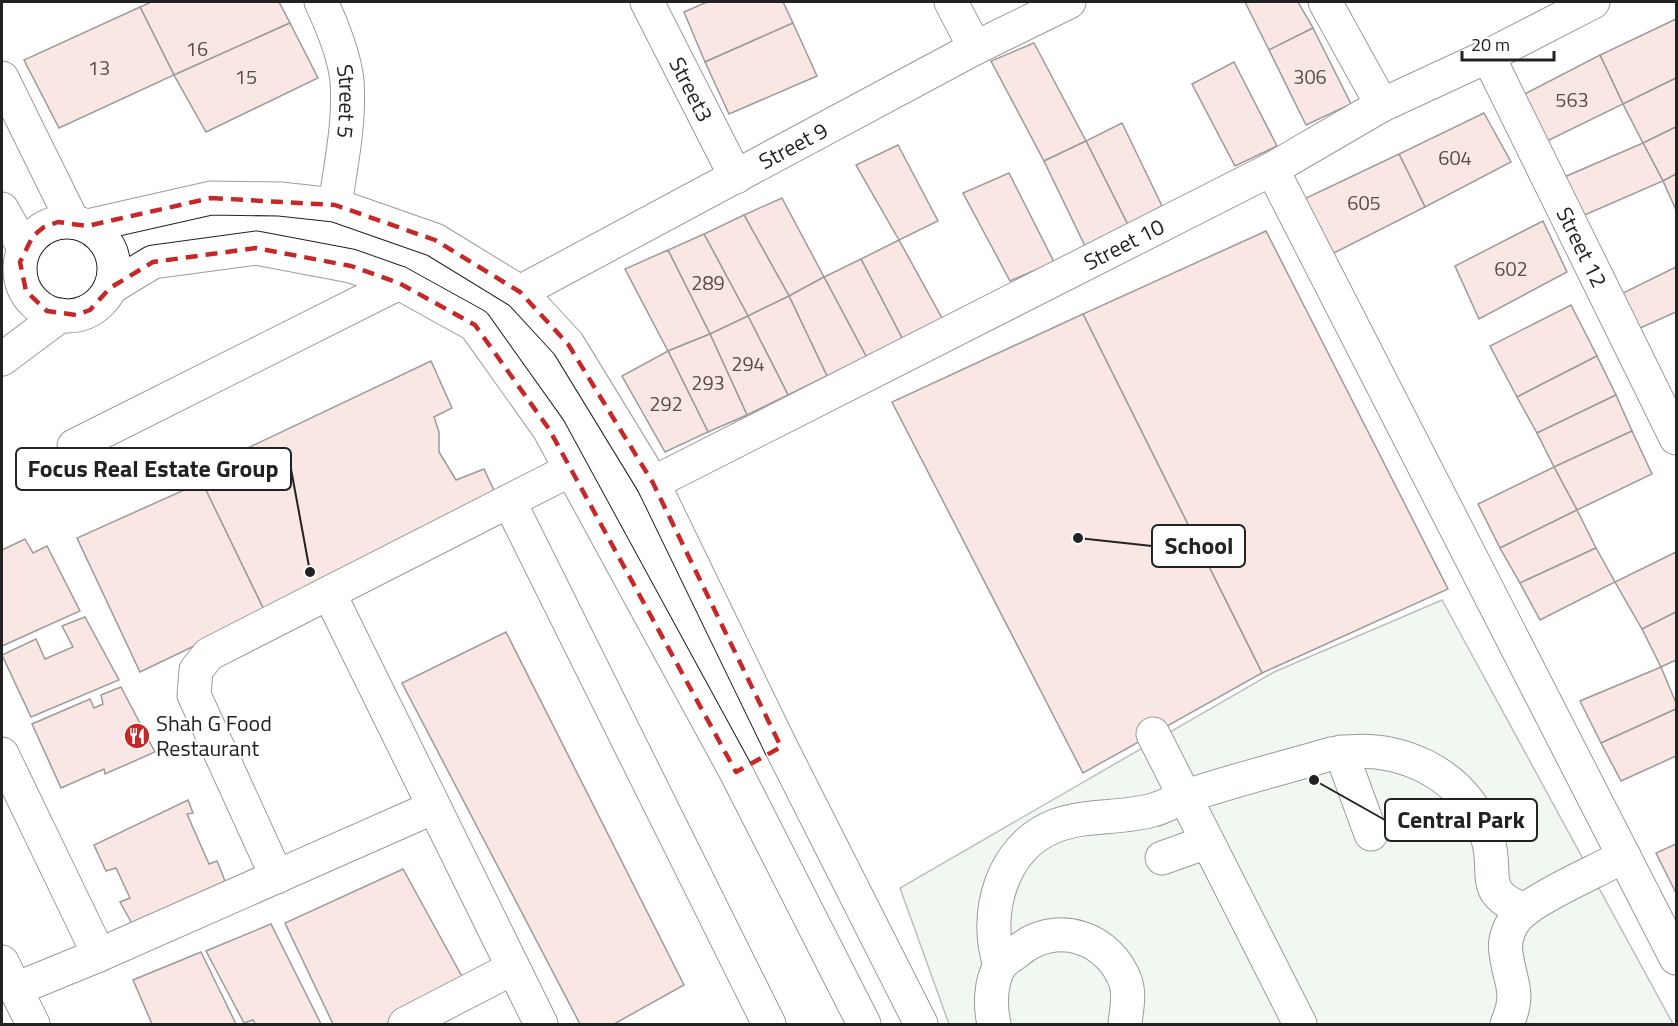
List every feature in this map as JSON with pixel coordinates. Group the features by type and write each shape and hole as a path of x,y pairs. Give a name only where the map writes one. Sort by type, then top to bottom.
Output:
{"street":[{"name":"Street 5","path":"321,2 329,16 347,79 344,144 335,205"},
{"name":"Street3","path":"647,2 736,177"},
{"path":"951,2 975,48"},
{"name":"Street 9","path":"520,292 975,48 1069,2"},
{"path":"1325,2 1382,105"},
{"name":"Street 10","path":"653,483 1272,169 1382,105 1488,56 1593,2"},
{"name":"Street 12","path":"1488,56 1677,438"},
{"path":"2,78 80,224 100,234 111,253 114,274 110,288 101,301 90,310 76,315 61,315 47,311 34,303 26,291 15,262 2,209"},
{"path":"1272,169 1677,958"},
{"path":"15,262 33,236 44,227 58,222 80,224 211,198 280,199 335,205 435,240 520,292 568,344 653,483 781,747 921,1024"},
{"path":"110,288 153,262 256,248 351,266 399,283 475,325 549,429 736,772 864,1024"},
{"path":"74,446 399,283"},
{"path":"2,359 61,315"},
{"path":"277,877 194,695 195,670 209,654 570,470"},
{"path":"508,501 769,1024"},
{"path":"329,593 432,808 541,1024"},
{"path":"1153,734 1300,1024"},
{"path":"736,772 781,747"},
{"path":"994,1024 993,990 1000,965 993,914 999,887 1012,862 1031,842 1053,827 1082,819 1153,810 1185,797 1341,752 1385,752 1411,759 1449,780 1468,800 1488,839 1491,879 1495,891 1506,903 1525,910"},
{"path":"1341,752 1371,834"},
{"path":"2,754 99,955"},
{"path":"33,1024 9,976 99,955 432,808"},
{"path":"1162,858 1207,842"},
{"path":"1508,1024 1516,998 1505,943 1509,930 1525,910 1624,856"},
{"path":"1000,965 1024,946 1047,936 1062,933 1096,943 1114,963 1126,983 1128,996 1125,1024"},
{"path":"405,1024 513,968"}],"highlighted area":[{"path":"211,198 335,205 435,240 520,292 568,344 653,483 781,747 736,772 549,429 475,325 399,283 351,266 256,248 153,262 110,288 90,310 76,315 47,311 26,291 20,262 33,236 44,227 58,222 87,226"}],"green space":[{"path":"1442,600 1673,1024 949,1024 900,888 1274,672"}],"building":[{"path":"151,2 279,2 290,23 174,75 140,7"},
{"path":"707,2 783,2 793,23 705,62 684,12"},
{"path":"1245,2 1298,2 1313,28 1269,50"},
{"path":"140,7 174,75 59,128 24,60"},
{"path":"1676,19 1676,78 1623,104 1600,55"},
{"path":"290,23 318,78 206,132 174,75"},
{"path":"793,23 817,76 729,114 705,62"},
{"path":"1313,28 1351,104 1306,125 1269,50"},
{"path":"1034,43 1086,141 1044,161 991,61"},
{"path":"1600,55 1623,104 1543,143 1521,96"},
{"path":"1234,62 1277,146 1235,166 1192,84"},
{"path":"1676,78 1676,127 1643,143 1623,104"},
{"path":"1484,113 1511,162 1425,207 1399,154"},
{"path":"1122,123 1162,206 1128,225 1086,141"},
{"path":"1676,127 1676,174 1663,181 1643,143"},
{"path":"1086,141 1128,225 1085,246 1044,161"},
{"path":"1643,143 1663,181 1580,217 1562,178"},
{"path":"898,145 938,221 899,240 856,165"},
{"path":"1399,154 1425,207 1330,255 1304,199"},
{"path":"1009,173 1054,262 1010,281 963,193"},
{"path":"1676,174 1676,210 1663,181"},
{"path":"782,198 824,277 789,296 744,215"},
{"path":"744,215 789,296 748,316 704,234"},
{"path":"1543,221 1567,272 1479,319 1455,266"},
{"path":"1266,231 1448,589 1262,673 1083,314"},
{"path":"704,234 748,316 710,334 668,250"},
{"path":"899,240 943,320 903,340 861,259"},
{"path":"668,250 710,334 668,351 625,269"},
{"path":"861,259 903,340 867,358 824,277"},
{"path":"1676,267 1676,312 1638,329 1623,293"},
{"path":"824,277 867,358 827,376 789,296"},
{"path":"789,296 827,376 788,395 748,316"},
{"path":"1571,305 1597,356 1517,397 1490,346"},
{"path":"1083,314 1262,673 1083,773 892,402"},
{"path":"748,316 788,395 747,415 710,334"},
{"path":"710,334 747,415 708,432 668,351"},
{"path":"668,351 708,432 665,452 622,376"},
{"path":"1597,356 1616,395 1537,433 1517,397"},
{"path":"431,361 452,408 434,417 439,432 439,452 456,480 484,469 498,499 265,612 197,472"},
{"path":"1616,395 1632,431 1554,467 1537,433"},
{"path":"1632,431 1652,474 1577,510 1554,467"},
{"path":"1554,467 1577,510 1500,548 1478,504"},
{"path":"202,482 265,612 140,672 77,538"},
{"path":"1577,510 1596,548 1520,583 1500,548"},
{"path":"25,539 33,553 47,546 80,611 2,646 2,550"},
{"path":"1596,548 1615,582 1540,620 1520,583"},
{"path":"1676,552 1676,612 1642,629 1615,582"},
{"path":"1676,612 1676,660 1661,667 1642,629"},
{"path":"85,617 119,680 31,717 2,655 36,639 45,659 73,647 62,626"},
{"path":"506,632 684,985 614,1024 580,1024 402,683"},
{"path":"1661,667 1676,703 1676,709 1601,743 1580,701"},
{"path":"121,687 155,752 105,774 104,769 61,788 32,724 90,699 94,708 103,704 101,695"},
{"path":"1676,709 1676,756 1621,781 1601,743"},
{"path":"188,800 193,813 187,814 209,864 217,861 225,881 135,929 120,902 130,898 116,868 106,871 94,845"},
{"path":"1676,844 1676,893 1656,853"},
{"path":"403,869 465,982 386,1024 333,1024 285,923"},
{"path":"271,924 321,1024 255,1024 253,1020 244,1023 206,951"},
{"path":"201,952 236,1024 152,1024 133,980"}],"place":[{"name":"School","path":"1078,538"},
{"name":"Focus Real Estate Group","path":"310,572"},
{"name":"Shah G Food Restaurant","path":"137,736"},
{"name":"Central Park","path":"1314,780"}]}
